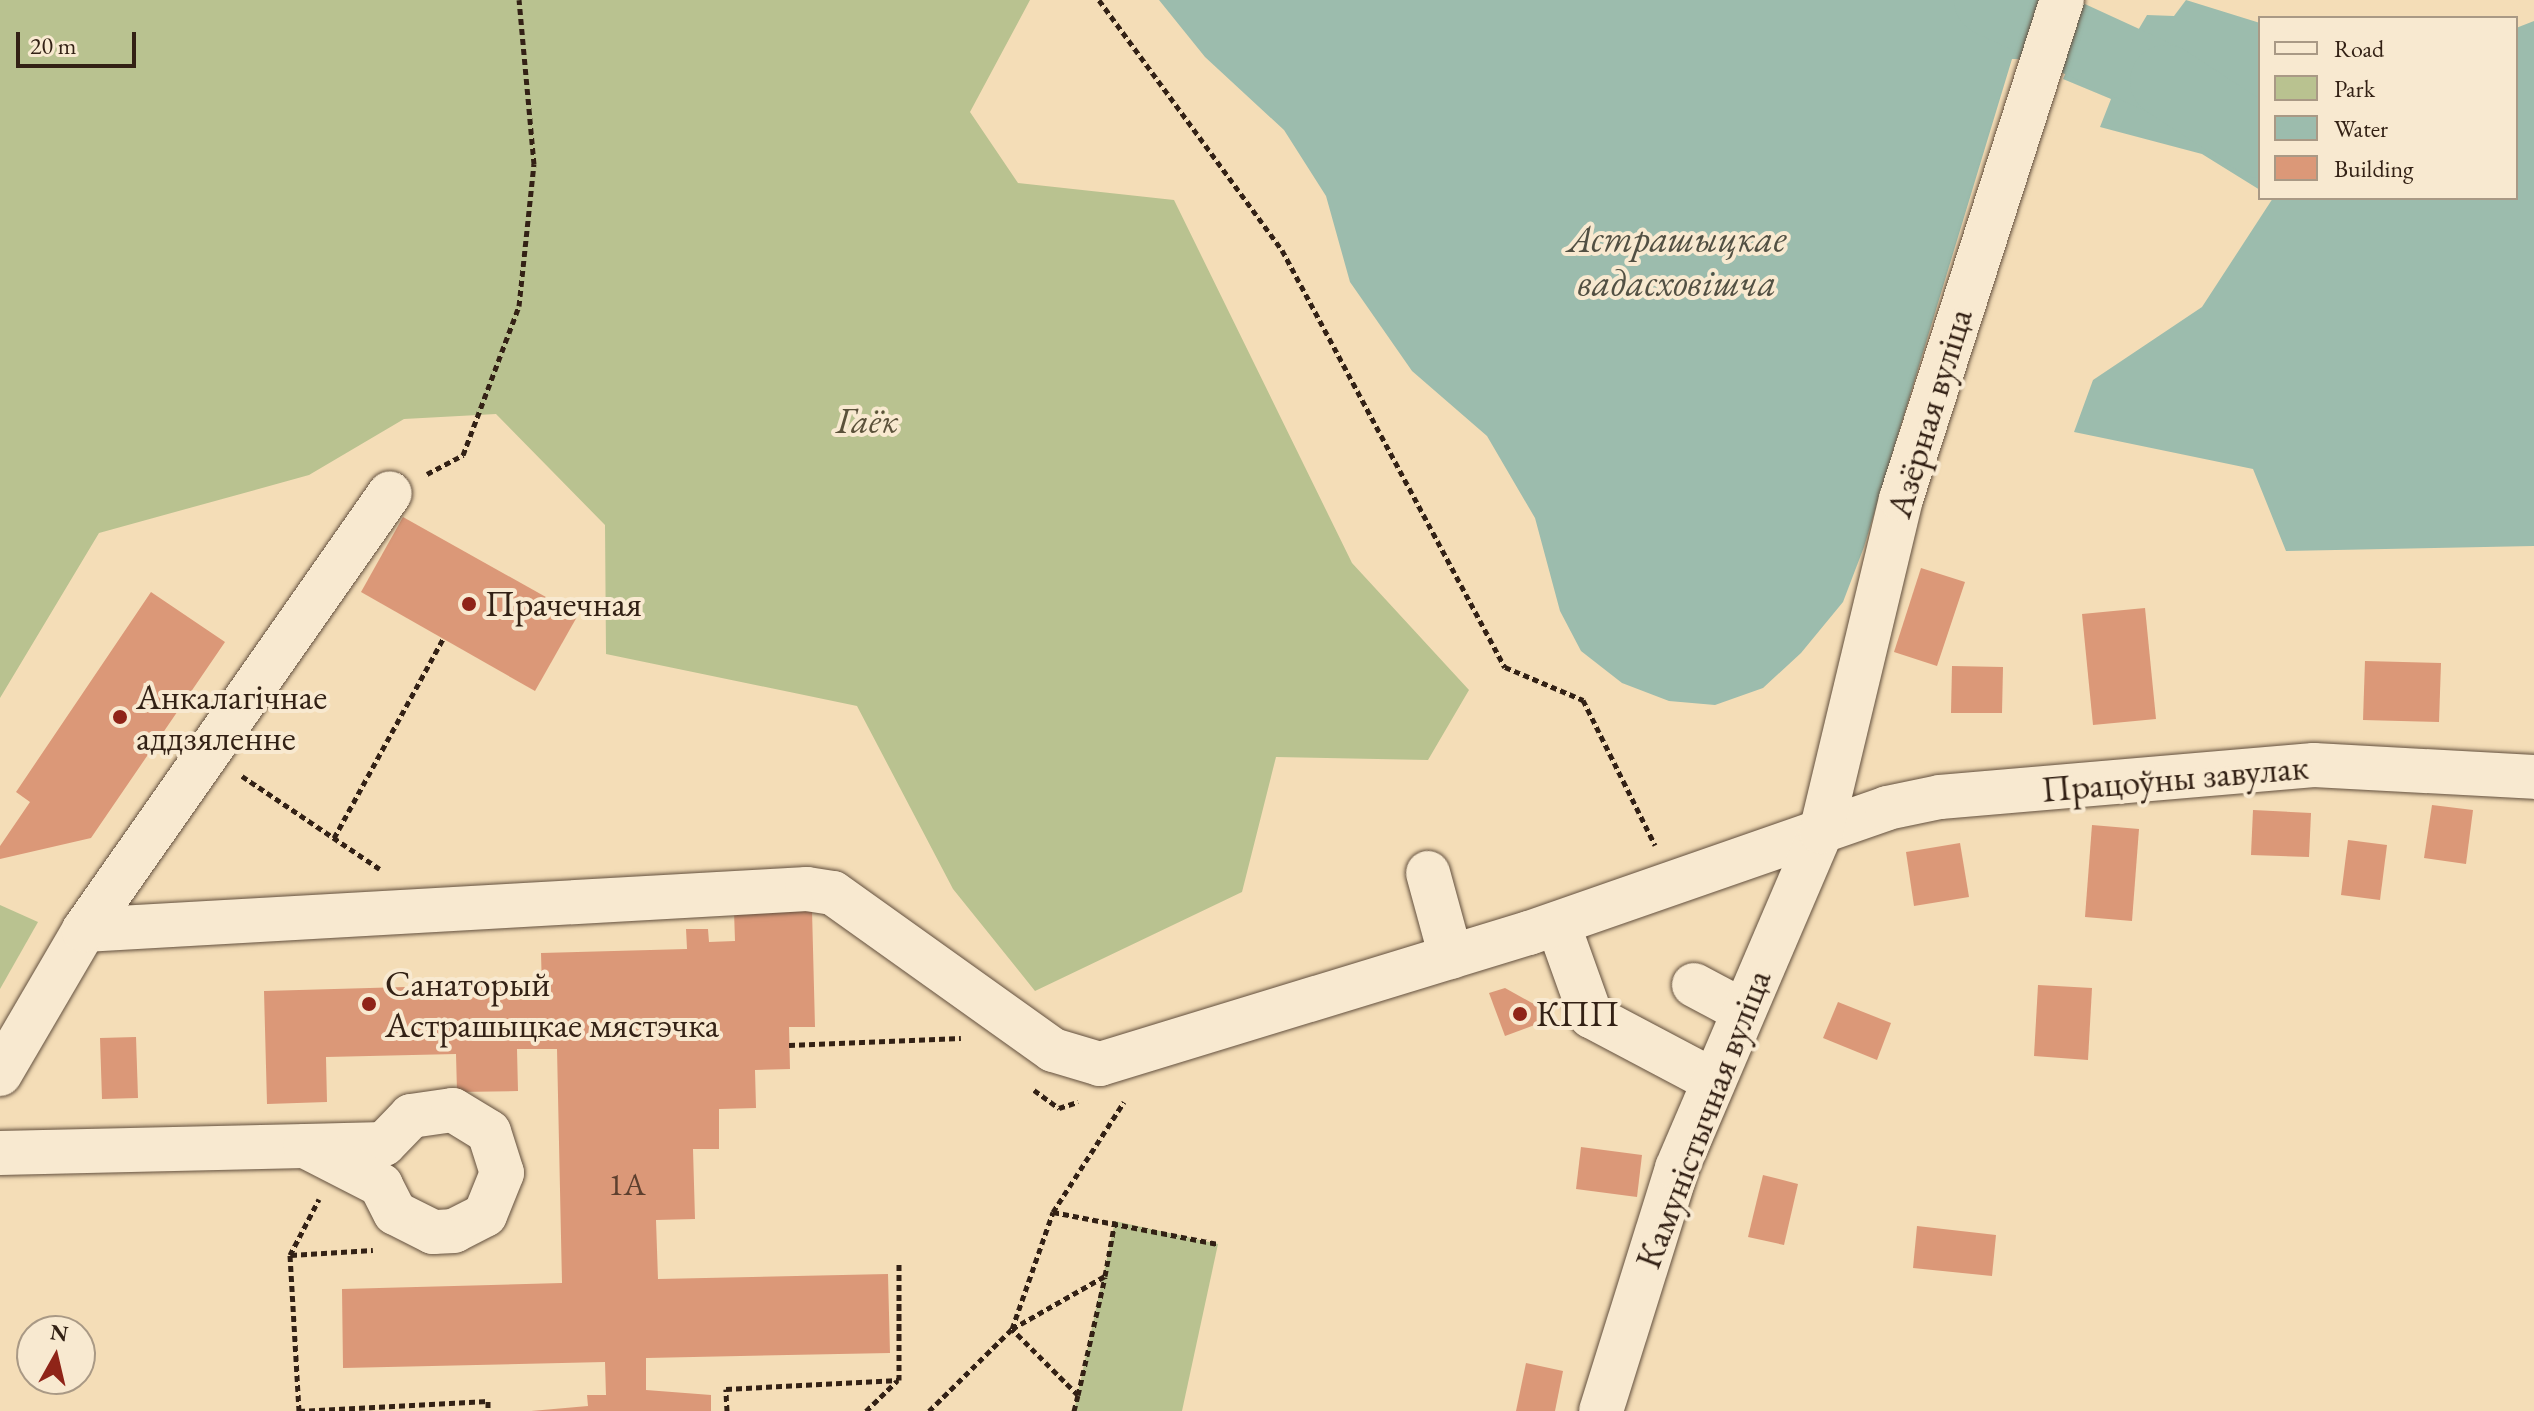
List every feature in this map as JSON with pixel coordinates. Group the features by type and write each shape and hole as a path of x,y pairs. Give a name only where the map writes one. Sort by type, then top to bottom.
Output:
{"street":[{"name":"Азёрная вуліца","path":"1821,832 1901,499 2036,68 2062,0"},
{"path":"0,1074 84,930 390,493"},
{"name":"Працоўны завулак","path":"84,930 407,917 833,893 1053,1050 1100,1064 1558,924 1821,832 1940,797 2299,766 2534,777"},
{"name":"Камуністычная вуліца","path":"1601,1411 1677,1168 1821,832"},
{"path":"1428,873 1451,957"},
{"path":"1558,924 1591,1016 1714,1081"},
{"path":"1694,985 1743,1011"},
{"path":"0,1153 321,1154"}],"path":[{"path":"390,493 463,455 519,306 534,164 519,0"},
{"path":"1099,0 1282,250 1505,667 1583,700 1675,885"},
{"path":"334,838 443,639"},
{"path":"208,753 391,876 407,917"},
{"path":"789,1045 962,1038 974,1047"},
{"path":"1023,1082 1059,1108 1086,1100"},
{"path":"1012,1329 1053,1212 1130,1089 1114,1093"},
{"path":"321,1154 290,1255 299,1411 488,1401 488,1411"},
{"path":"1053,1212 1115,1221 1218,1244"},
{"path":"1074,1411 1115,1221"},
{"path":"866,1411 899,1380 899,1264"},
{"path":"929,1411 1012,1329 1105,1276"},
{"path":"1012,1329 1078,1395"},
{"path":"727,1411 726,1389 899,1380"}],"green space":[{"name":"Гаёк","path":"0,0 1030,0 970,112 1018,183 1174,200 1352,563 1469,690 1428,760 1276,757 1242,892 1035,991 953,889 857,706 606,654 605,525 496,414 404,419 309,475 99,533 0,698"},
{"path":"0,905 38,922 0,989"},
{"path":"1115,1221 1218,1244 1182,1411 1074,1411"}],"water":[{"name":"Астрашыцкае вадасховішча","path":"1159,0 2045,0 2021,59 2012,59 1864,547 1843,602 1801,653 1763,688 1715,705 1669,701 1622,683 1581,651 1560,611 1535,518 1487,436 1412,371 1350,282 1326,196 1284,130 1205,57"},
{"path":"2186,0 2258,22 2258,189 2202,154 2100,127 2111,99 2063,79 2087,25 2137,32 2147,15 2174,16"},
{"path":"2534,21 2534,546 2286,551 2253,469 2074,432 2093,380 2202,307 2272,200 2518,200 2518,27"}],"building":[{"name":"Прачечная","path":"403,517 578,615 535,691 361,592"},
{"path":"1921,568 1965,582 1937,666 1894,652"},
{"name":"Анкалагічнае аддзяленне","path":"151,592 225,642 91,838 0,859 0,846 30,802 16,792"},
{"path":"2145,608 2156,719 2093,725 2082,614"},
{"path":"2365,661 2441,663 2439,722 2363,720"},
{"path":"1952,666 2003,667 2002,713 1951,713"},
{"path":"2432,805 2473,810 2466,864 2424,858"},
{"path":"2253,810 2311,813 2309,857 2251,855"},
{"path":"2092,825 2139,829 2132,921 2085,917"},
{"path":"2348,840 2387,845 2380,900 2341,895"},
{"path":"1960,843 1969,897 1914,906 1906,852"},
{"path":"812,910 815,1027 789,1027 790,1069 755,1070 756,1108 719,1109 719,1149 693,1149 695,1219 656,1220 658,1279 888,1274 890,1353 646,1358 646,1390 711,1395 711,1411 531,1411 588,1406 587,1395 606,1395 605,1362 343,1368 342,1289 562,1283 557,1049 517,1049 518,1091 457,1092 456,1054 326,1057 327,1102 267,1104 264,991 512,984 512,992 542,991 541,953 687,949 686,929 708,929 709,942 735,941 734,911"},
{"path":"2038,985 2092,988 2088,1060 2034,1056"},
{"name":"КПП","path":"1505,988 1541,1008 1545,1021 1505,1036 1489,993"},
{"path":"1838,1002 1891,1023 1877,1060 1823,1038"},
{"path":"136,1037 138,1098 102,1099 100,1038"},
{"path":"1581,1147 1642,1155 1637,1197 1576,1189"},
{"path":"1763,1175 1798,1184 1784,1245 1748,1237"},
{"path":"1917,1226 1996,1235 1992,1276 1913,1268"},
{"path":"1526,1363 1563,1371 1555,1411 1516,1411"}],"waterway":[{"path":"1990,0 2166,81 2258,141"}],"place":[{"name":"Прачечная","path":"469,604"},
{"name":"Анкалагічнае аддзяленне","path":"120,717"},
{"name":"Санаторый Астрашыцкае мястэчка","path":"369,1004"},
{"name":"КПП","path":"1520,1014"}]}
